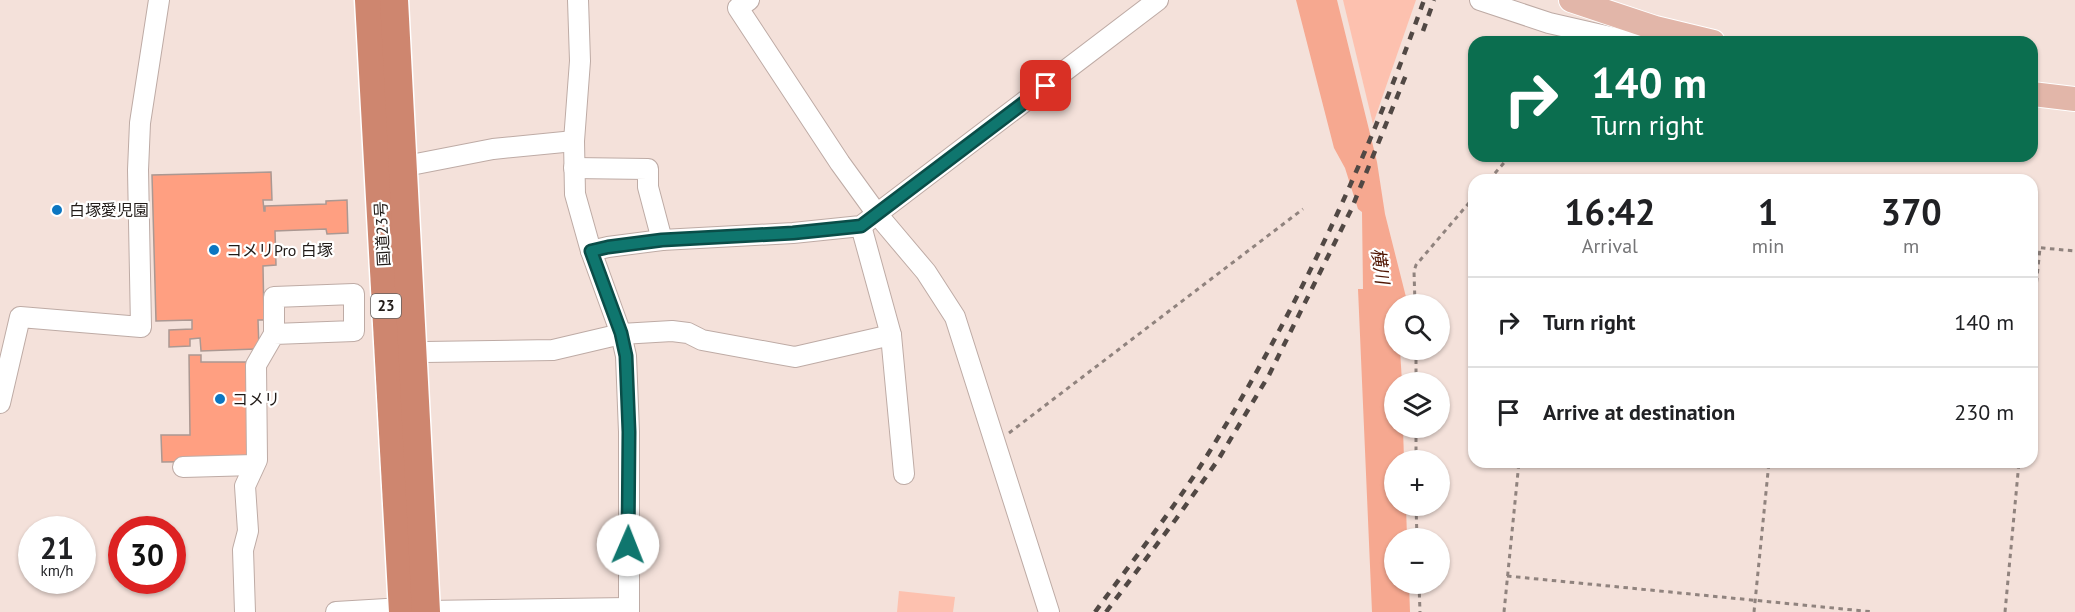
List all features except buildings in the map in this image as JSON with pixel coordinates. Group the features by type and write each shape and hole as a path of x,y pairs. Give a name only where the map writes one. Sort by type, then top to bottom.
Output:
{"highway":[{"name":"国道23号","path":"369,0 386,293 415,611"},
{"name":"国道23号","path":"394,0 415,611"}],"main road":[{"path":"1571,0 1689,36"},
{"path":"2038,95 2075,99"}],"street":[{"path":"0,403 20,317 141,327 138,170 140,123 159,0"},
{"path":"336,612 628,610 629,432 626,356 621,333 591,251 575,194 574,141 580,61 578,0"},
{"path":"749,0 738,8 840,162 877,214 926,272 955,317 1048,612"},
{"path":"591,251 662,240 793,233 861,226 1158,0"},
{"path":"1480,0 1549,23 1606,36"},
{"path":"416,164 493,149 574,141"},
{"path":"574,168 648,169 648,187 662,240"},
{"path":"861,226 891,335 904,474"},
{"path":"245,612 243,550 248,531 245,486 257,460 256,365 274,334 274,297 386,293"},
{"path":"274,334 354,331 354,294"},
{"path":"425,352 553,350 621,333 688,333 702,340 795,357 891,335"},
{"path":"183,467 254,465"}],"path":[{"path":"1494,174 1505,162"},
{"path":"1415,294 1416,265 1468,204"},
{"path":"995,443 1303,209"},
{"path":"2038,268 2040,248 2075,251"},
{"path":"1504,612 1518,468"},
{"path":"1754,612 1768,468"},
{"path":"2004,612 2018,468"},
{"path":"1507,576 1874,612"},
{"path":"1419,594 1420,612"}],"shaded area":[{"path":"1343,0 1416,0 1373,124"},
{"path":"899,591 955,597 953,612 897,612"}],"water":[{"name":"横川","path":"1296,0 1337,0 1377,162 1385,214 1405,294 1384,294 1384,360 1401,360 1401,372 1384,372 1384,438 1403,438 1404,450 1384,450 1384,516 1406,516 1407,528 1384,528 1384,594 1409,594 1410,612 1372,612 1358,289 1363,289 1362,212 1358,209 1345,168 1334,148"}],"railway":[{"path":"1095,612 1195,474 1241,400 1271,345 1301,289 1355,175 1424,0"},
{"path":"1423,31 1434,0"},
{"path":"1106,612 1218,460 1269,375 1351,210 1408,70"}],"place":[{"name":"白塚愛児園","path":"57,210"},
{"name":"コメリPro 白塚","path":"214,250"},
{"name":"コメリ","path":"220,399"}],"route":[{"path":"628,545 629,432 626,356 621,333 591,251 662,240 793,233 861,226 1046,86"}]}
